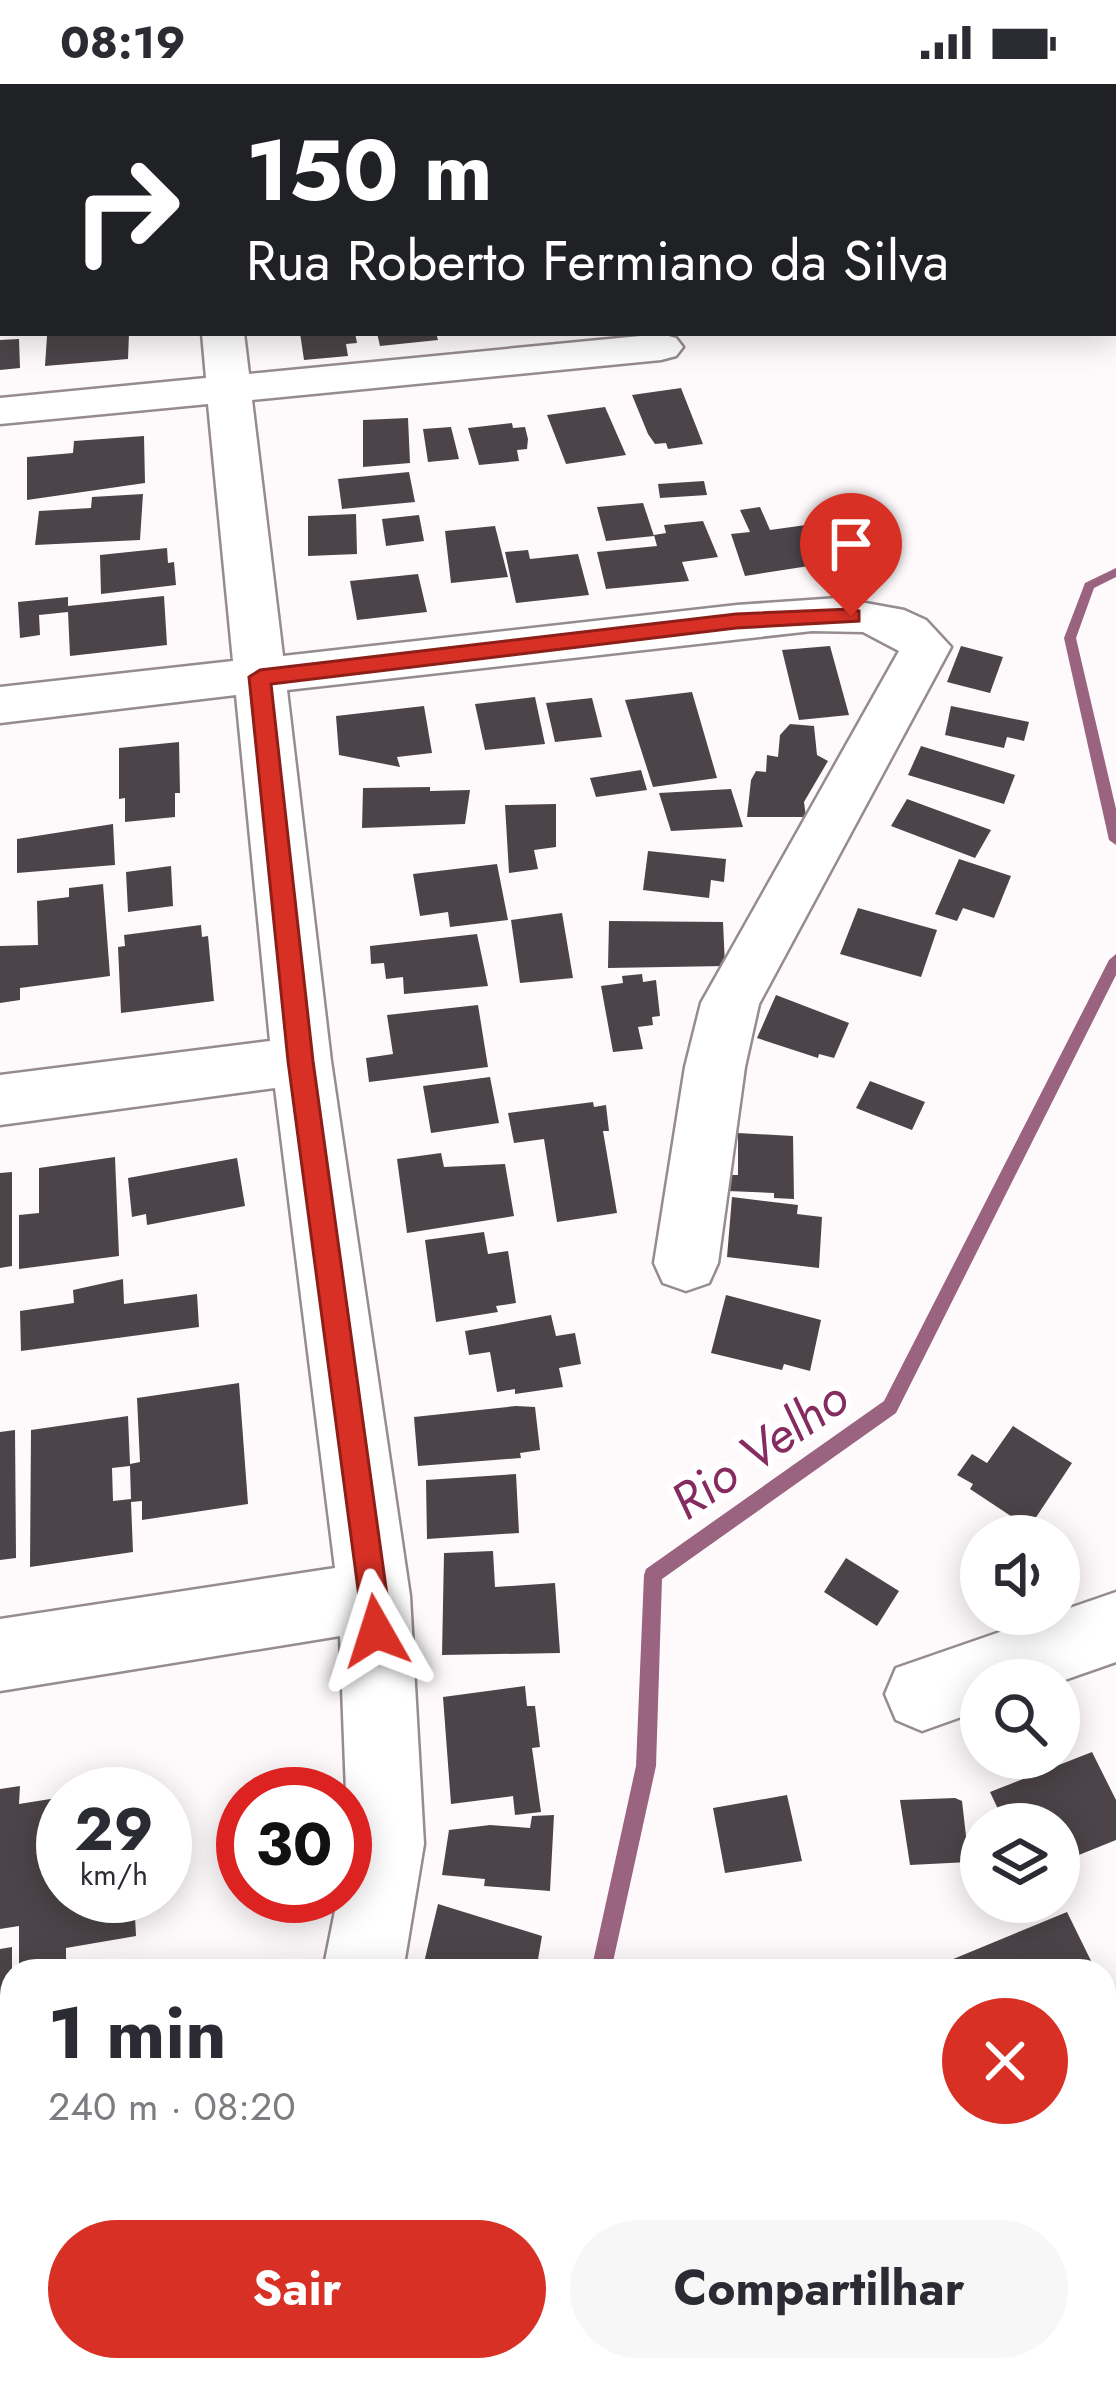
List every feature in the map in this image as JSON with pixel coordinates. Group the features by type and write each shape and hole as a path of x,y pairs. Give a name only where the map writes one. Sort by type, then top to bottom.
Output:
{"street":[{"path":"0,411 226,361 661,347"},
{"path":"226,361 301,1061 374,1596 386,1844 365,1959"},
{"path":"0,660 24,702 736,621 886,618 911,629 926,646 730,1003 715,1067 686,1263"},
{"path":"0,1100 301,1061"},
{"path":"0,1655 374,1596"},
{"path":"922,1694 1116,1627"}],"building":[{"path":"47,336 129,336 128,359 45,366"},
{"path":"300,336 356,336 357,343 346,344 348,356 304,360"},
{"path":"378,336 437,336 438,340 380,346"},
{"path":"19,339 20,368 0,370 0,340"},
{"path":"681,388 703,444 668,449 666,443 655,444 648,434 632,395"},
{"path":"605,407 626,455 566,464 547,415"},
{"path":"408,418 410,463 363,467 363,420"},
{"path":"512,423 513,428 525,427 528,439 527,449 517,450 519,461 479,465 468,428"},
{"path":"451,427 459,459 428,462 423,429"},
{"path":"144,436 145,483 27,500 27,457 73,453 74,441"},
{"path":"409,472 415,502 342,509 338,479"},
{"path":"704,481 707,495 660,498 658,484"},
{"path":"143,494 140,540 35,545 39,511 91,508 92,497"},
{"path":"643,503 654,536 606,541 597,507"},
{"path":"760,507 770,530 806,525 818,551 803,553 809,566 745,576 731,534 750,532 740,510"},
{"path":"356,514 357,554 308,556 308,516"},
{"path":"419,515 424,541 386,546 382,519"},
{"path":"703,521 718,557 682,562 689,581 606,589 597,552 657,546 654,535 666,533 664,525"},
{"path":"495,526 508,577 451,583 445,531"},
{"path":"167,548 176,585 101,594 100,555"},
{"path":"528,550 530,559 578,554 589,595 516,603 505,552"},
{"path":"418,574 427,612 357,620 350,581"},
{"path":"164,596 167,645 70,656 68,612 39,615 40,635 20,638 18,602 68,597 68,606"},
{"path":"830,646 849,715 799,720 782,650"},
{"path":"961,646 1003,657 990,693 947,682"},
{"path":"692,692 717,778 653,787 625,700"},
{"path":"535,697 545,744 485,750 475,704"},
{"path":"592,698 602,737 555,742 546,703"},
{"path":"424,706 432,753 397,757 400,767 339,755 336,716"},
{"path":"951,706 1029,722 1024,741 1007,737 1004,748 945,735"},
{"path":"790,724 814,726 817,755 828,761 804,802 806,817 747,817 751,780 756,771 766,772 767,755 778,757 780,735"},
{"path":"179,742 180,793 175,793 175,817 125,822 125,798 119,799 119,748"},
{"path":"921,746 1015,775 1004,804 908,775"},
{"path":"641,770 647,790 596,797 590,778"},
{"path":"430,787 430,791 470,790 465,824 362,828 363,788"},
{"path":"731,789 743,827 671,831 659,793"},
{"path":"907,799 991,830 975,858 891,826"},
{"path":"556,804 556,847 534,850 538,869 509,873 505,805"},
{"path":"113,824 115,865 17,873 17,839"},
{"path":"648,851 726,859 724,882 711,880 709,898 643,890"},
{"path":"959,859 1011,876 994,918 963,908 957,921 935,914"},
{"path":"497,864 508,920 450,927 448,912 420,916 413,874"},
{"path":"171,866 173,906 128,912 126,872"},
{"path":"103,884 110,976 20,988 20,1000 0,1003 0,946 38,945 37,901 69,897 69,888"},
{"path":"858,908 937,930 921,977 840,954"},
{"path":"562,913 573,978 520,983 511,920"},
{"path":"609,921 723,922 725,966 608,968"},
{"path":"201,925 202,937 208,936 214,1001 121,1013 118,947 125,946 124,935"},
{"path":"477,934 488,986 404,994 403,977 386,979 384,963 371,964 370,946"},
{"path":"642,974 643,982 656,980 660,1016 652,1017 653,1025 638,1027 643,1049 613,1052 601,986 623,983 622,976"},
{"path":"776,995 849,1023 834,1058 819,1054 818,1058 757,1038"},
{"path":"478,1005 488,1067 369,1082 366,1058 393,1054 387,1015"},
{"path":"490,1077 499,1123 431,1133 423,1086"},
{"path":"870,1081 925,1102 912,1130 856,1108"},
{"path":"593,1102 594,1107 606,1105 609,1131 603,1131 617,1213 557,1222 544,1139 514,1143 508,1113"},
{"path":"738,1133 793,1136 794,1199 728,1191 728,1175 738,1175"},
{"path":"441,1153 444,1167 505,1164 514,1216 407,1233 397,1159"},
{"path":"115,1157 119,1256 19,1269 19,1215 39,1213 39,1168"},
{"path":"237,1158 245,1206 147,1225 146,1214 132,1217 128,1178"},
{"path":"12,1172 12,1266 0,1268 0,1173"},
{"path":"732,1197 798,1205 797,1214 822,1217 819,1268 727,1257"},
{"path":"484,1232 488,1254 508,1251 516,1303 496,1306 498,1312 436,1322 425,1240"},
{"path":"123,1279 124,1304 197,1294 199,1327 21,1351 20,1311 74,1303 73,1290"},
{"path":"726,1295 821,1320 810,1371 784,1364 782,1370 711,1353"},
{"path":"551,1315 556,1336 575,1333 581,1364 559,1368 563,1387 497,1392 490,1352 469,1355 465,1331"},
{"path":"239,1383 248,1504 142,1520 142,1501 131,1502 133,1552 30,1567 31,1430 128,1416 130,1464 140,1462 137,1398","holes":["130,1466 131,1499 113,1501 112,1468"]},
{"path":"535,1407 540,1450 520,1453 521,1458 418,1466 414,1417"},
{"path":"1013,1426 1072,1463 1038,1515 1009,1515 957,1475 972,1454 987,1463"},
{"path":"15,1430 16,1558 0,1560 0,1432"},
{"path":"516,1474 519,1533 427,1539 426,1480"},
{"path":"493,1551 495,1587 555,1583 560,1653 442,1655 444,1553"},
{"path":"846,1558 899,1591 877,1626 824,1592"},
{"path":"525,1686 527,1706 535,1706 540,1747 532,1748 541,1812 515,1815 513,1796 451,1804 443,1697"},
{"path":"1092,1752 1116,1800 1116,1840 1080,1855 1080,1803 995,1803 990,1792 1023,1779 1080,1779 1080,1757"},
{"path":"20,1786 19,1804 36,1801 36,1923 135,1923 136,1936 66,1948 66,1959 19,1959 19,1926 0,1929 0,1789"},
{"path":"787,1795 802,1861 725,1873 713,1808"},
{"path":"900,1800 962,1801 960,1862 910,1865"},
{"path":"554,1815 550,1891 484,1886 485,1879 442,1875 449,1830 490,1825 530,1828 532,1816"},
{"path":"438,1904 542,1936 538,1959 425,1959"},
{"path":"1040,1923 1072,1923 1090,1959 953,1959"},
{"path":"12,1947 12,1959 0,1959 0,1949"}],"waterway":[{"name":"Rio Velho","path":"1116,572 1089,586 1070,638 1116,840"},
{"name":"Rio Velho","path":"604,1959 646,1766 653,1575 890,1407 1116,960"}],"route":[{"path":"376,1631 301,1061 260,677 736,621 851,616"}]}
